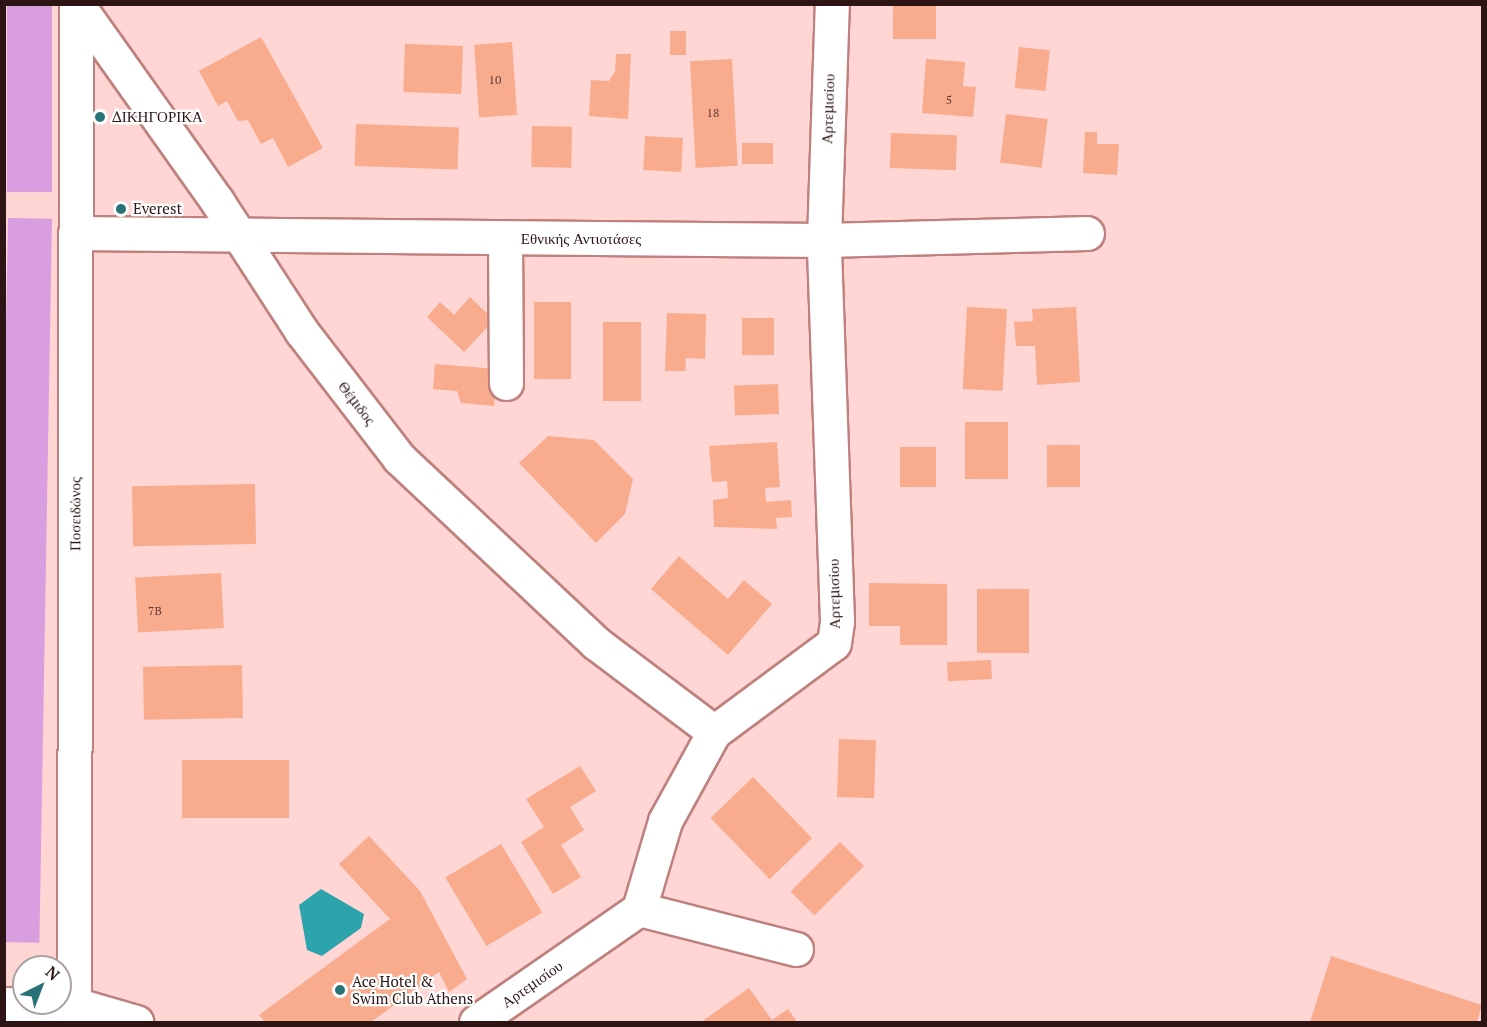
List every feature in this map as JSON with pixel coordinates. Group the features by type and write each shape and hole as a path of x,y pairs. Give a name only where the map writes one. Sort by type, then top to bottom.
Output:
{"main road":[{"name":"Ποσειδώνος","path":"74,1013 76,4"},
{"name":"Θέμιδος","path":"76,4 240,236 302,332 399,458 596,643 714,732"},
{"name":"Αρτεμισίου","path":"476,1023 639,909 665,821 714,732 834,643 837,621 824,240 832,4"},
{"name":"Εθνικής Αντιοτάσες","path":"75,233 505,239 824,240 1087,233"},
{"path":"505,239 506,383"},
{"path":"639,909 796,949"},
{"path":"4,1004 136,1023"}],"shaded area":[{"path":"7,5 52,5 52,192 7,192"},
{"path":"8,218 52,219 39,943 4,942 4,447"}],"water":[{"path":"321,889 364,914 361,928 322,956 307,950 299,905"}],"building":[{"path":"893,5 936,5 936,39 893,39"},
{"path":"670,31 686,31 686,55 670,55"},
{"path":"261,37 323,148 288,167 273,138 261,144 248,120 238,121 227,101 218,106 199,71"},
{"path":"512,42 517,115 479,117 474,45"},
{"path":"405,44 463,46 461,94 403,92"},
{"path":"1019,47 1050,50 1046,91 1015,88"},
{"path":"616,54 631,54 628,119 589,116 591,80 609,81 615,72"},
{"path":"732,59 738,166 696,168 690,61"},
{"path":"926,59 965,62 963,86 976,87 973,117 922,113"},
{"path":"1006,114 1048,119 1042,168 1000,163"},
{"path":"356,124 459,128 457,170 355,166"},
{"path":"532,126 572,127 571,168 531,167"},
{"path":"1085,132 1097,132 1097,144 1119,144 1117,175 1083,173"},
{"path":"891,133 957,135 956,170 890,168"},
{"path":"645,136 683,138 681,172 643,170"},
{"path":"742,143 773,143 773,164 742,164"},
{"path":"470,297 494,320 464,352 427,317 440,302 454,315"},
{"path":"534,302 571,302 571,379 534,379"},
{"path":"967,307 1007,309 1003,391 963,389"},
{"path":"1076,307 1080,382 1037,385 1035,346 1016,346 1014,322 1033,321 1032,309"},
{"path":"667,313 706,314 705,359 686,358 685,371 665,371"},
{"path":"742,318 774,318 774,355 742,355"},
{"path":"603,322 641,322 641,401 603,401"},
{"path":"435,364 497,369 494,406 461,403 457,391 433,389"},
{"path":"778,384 779,414 735,416 734,386"},
{"path":"965,422 1008,422 1008,479 965,479"},
{"path":"548,436 594,440 633,479 625,514 596,543 519,463"},
{"path":"777,442 780,487 765,488 766,502 791,500 792,517 776,518 777,529 714,527 713,500 728,498 727,481 712,482 709,446"},
{"path":"1047,445 1080,445 1080,487 1047,487"},
{"path":"900,447 936,447 936,487 900,487"},
{"path":"255,484 256,544 133,546 132,486"},
{"path":"679,556 728,599 744,580 772,604 728,655 651,589"},
{"path":"221,573 224,628 138,632 135,578"},
{"path":"869,583 947,584 947,645 900,645 900,626 869,626"},
{"path":"977,589 1029,589 1029,653 977,653"},
{"path":"991,660 992,679 948,681 947,662"},
{"path":"242,665 243,718 144,720 143,667"},
{"path":"839,739 876,740 874,798 837,797"},
{"path":"182,760 289,760 289,818 182,818"},
{"path":"580,766 596,791 570,807 584,830 561,845 581,877 553,894 521,842 544,827 526,799"},
{"path":"753,777 812,838 770,879 711,818"},
{"path":"369,836 420,891 467,979 449,992 439,972 371,1022 265,1022 259,1015 390,919 339,864"},
{"path":"840,842 864,866 815,916 791,891"},
{"path":"501,844 542,913 486,946 445,877"},
{"path":"1331,956 1482,1005 1477,1022 1310,1022"},
{"path":"749,988 772,1020 788,1009 797,1022 701,1022"}],"place":[{"name":"ΔΙΚΗΓΟΡΙΚΑ","path":"100,117"},
{"name":"Everest","path":"121,209"},
{"name":"Ace Hotel & Swim Club Athens","path":"340,990"}]}
